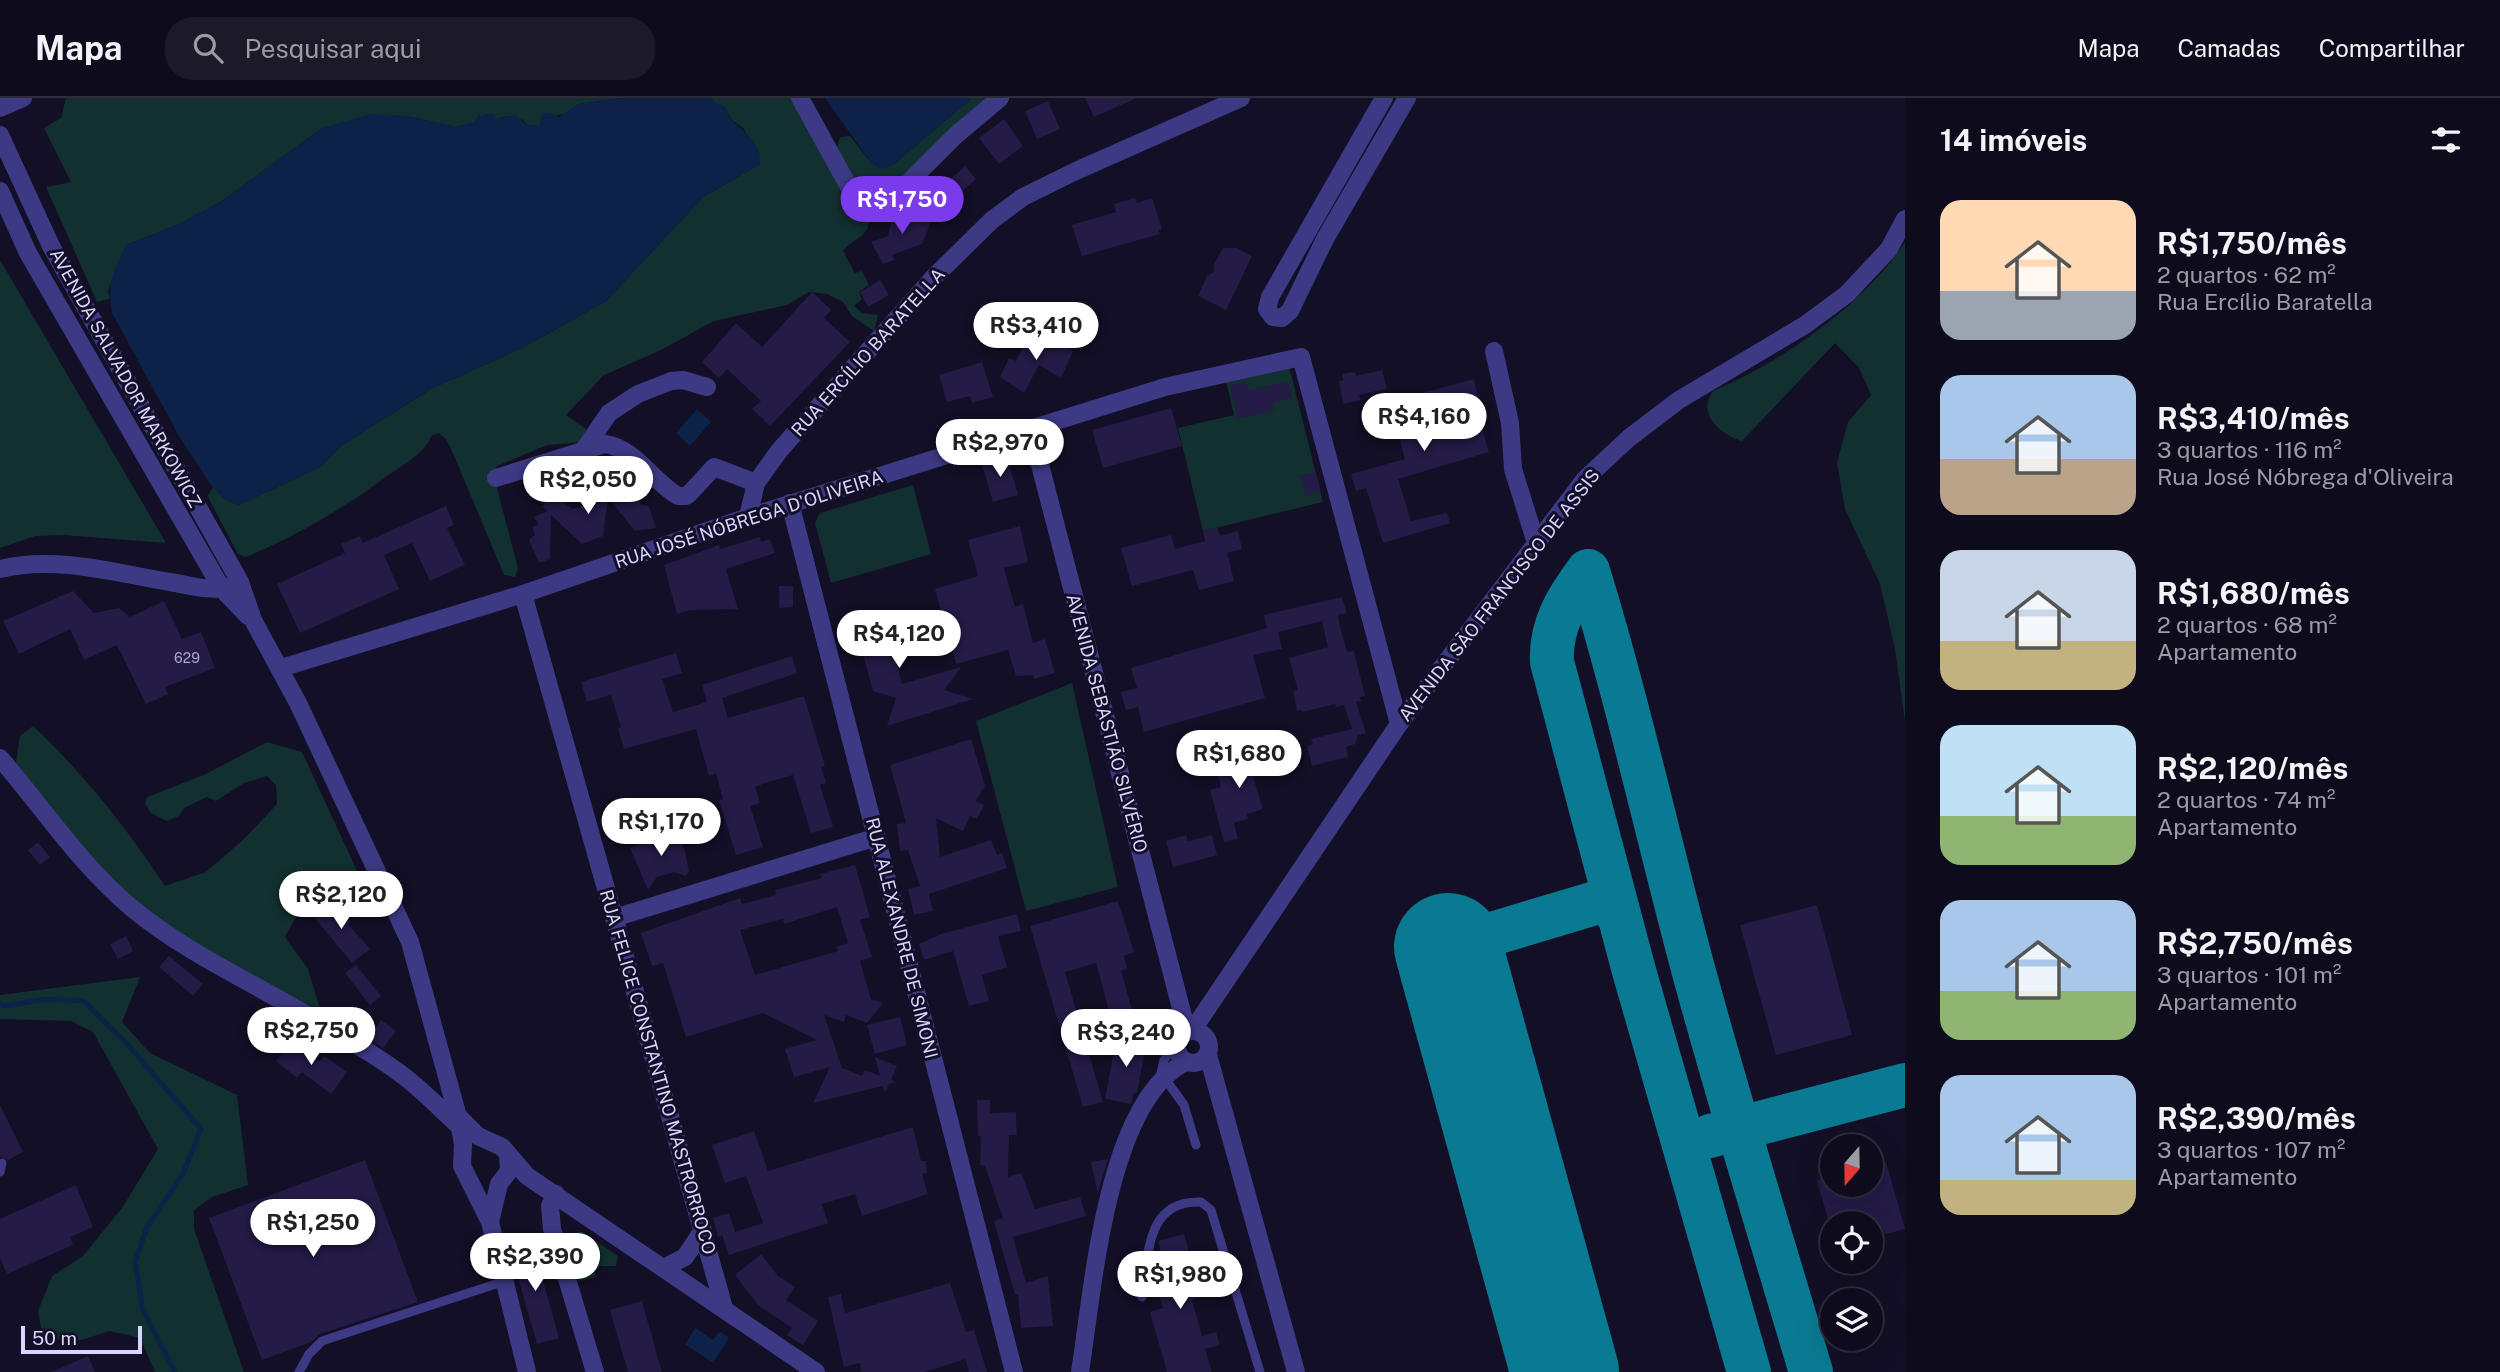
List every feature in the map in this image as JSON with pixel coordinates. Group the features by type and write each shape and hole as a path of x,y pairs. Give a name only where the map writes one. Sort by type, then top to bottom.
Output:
{"street":[{"path":"0,108 23,98"},
{"path":"800,98 854,196 874,206 881,206 893,198 956,135 1000,98"},
{"name":"RUA ERCÍLIO BARATELLA","path":"748,517 756,483 786,443 934,277 992,220 1023,197 1078,170 1241,98"},
{"path":"1384,98 1270,298 1267,309 1273,317 1282,318 1290,311 1325,239 1407,98"},
{"name":"AVENIDA SALVADOR MARKOWICZ","path":"0,135 51,246 240,582 253,620 281,668 401,918 422,982 459,1122 463,1154"},
{"name":"AVENIDA SALVADOR MARKOWICZ","path":"0,191 28,253 222,589 253,620"},
{"name":"AVENIDA SÃO FRANCISCO DE ASSIS","path":"1190,1029 1399,724 1585,479 1629,438 1679,401 1805,325 1847,293 1889,249 1905,219"},
{"path":"1494,351 1510,423 1513,469 1536,543"},
{"name":"RUA JOSÉ NÓBREGA D'OLIVEIRA","path":"281,668 523,594 790,503 1166,387 1301,358 1399,724"},
{"path":"583,451 609,412 638,394 671,380 683,380 707,387"},
{"name":"AVENIDA SEBASTIÃO SILVÉRIO","path":"1031,430 1190,1029"},
{"path":"496,478 605,444 612,445 678,496 690,493 714,467 756,483"},
{"name":"RUA ALEXANDRE DE SIMONI","path":"790,503 1013,1372"},
{"path":"0,569 25,564 71,566 222,589 240,582"},
{"name":"RUA FELICE CONSTANTINO MASTRORROCO","path":"523,594 724,1308"},
{"path":"0,758 102,882 133,909 197,956 308,1016 384,1063 470,1130 502,1147 520,1169 536,1181 816,1372"},
{"path":"614,918 877,837"},
{"path":"1080,1372 1103,1227 1129,1130 1143,1103 1162,1077 1169,1070 1196,1060 1209,1046 1190,1029 1176,1049 1179,1057 1196,1060 1211,1075 1296,1372"},
{"path":"418,1088 426,1090 435,1087 444,1070"},
{"path":"485,1140 469,1146 463,1154 462,1166 465,1177 471,1183 490,1222 527,1372"},
{"path":"490,1222 499,1184 509,1171 508,1154"},
{"path":"471,1183 481,1187 536,1181"},
{"path":"556,1194 550,1206 552,1229 595,1372"},
{"path":"664,1268 685,1257 703,1230"}],"lane":[{"path":"1190,1029 1160,1068 1162,1077 1184,1105 1196,1145"},
{"path":"1142,1297 1154,1229 1164,1212 1176,1203 1201,1202 1211,1210 1260,1372"},
{"path":"299,1372 309,1353 323,1341 505,1281"}],"green space":[{"path":"66,98 622,98 579,104 567,113 543,119 540,126 527,125 523,120 507,116 497,119 483,118 455,127 407,116 322,128 222,201 179,224 126,245 108,291 110,299 97,302 46,187 71,182 44,128 61,118"},
{"path":"711,98 796,98 846,198 855,207 868,212 866,231 843,251 855,273 862,271 869,285 859,292 862,299 854,306 862,313 878,315 874,331 852,316 843,302 827,294 809,292 787,305 714,321 661,350 604,375 566,415 586,429 583,442 547,445 497,466 493,473 518,568 515,577 504,575 453,453 446,439 439,433 432,435 425,447 408,462 321,520 246,557 238,554 208,496 213,487 225,499 239,505 322,466 341,446 431,389 526,346 606,301 703,197 760,164 744,129 731,119 725,108"},
{"path":"972,98 992,98 888,189 866,192 856,185 836,153 840,137 850,136 872,164 893,165"},
{"path":"1905,242 1905,722 1895,649 1880,584 1845,509 1837,462 1848,422 1871,395 1859,368 1835,343 1742,441 1719,429 1707,408 1713,391 1766,365 1844,309 1868,288"},
{"path":"0,260 166,543 63,535 35,536 0,548"},
{"path":"1288,362 1323,502 1203,531 1178,428 1234,415 1225,377"},
{"path":"913,485 931,554 831,583 815,523 820,513"},
{"path":"1072,683 1118,887 1026,911 976,721"},
{"path":"33,726 104,802 165,886 206,872 244,839 277,804 276,785 267,776 244,783 216,801 207,797 184,808 179,816 167,821 151,813 145,804 147,797 204,775 267,742 302,752 359,875 341,889 304,903 285,937 308,969 321,1012 277,997 147,916 90,858 16,763 20,736"},
{"path":"140,977 122,1022 150,1053 237,1095 248,1185 212,1197 194,1210 194,1229 244,1372 155,1372 140,1338 110,1331 68,1344 42,1333 38,1311 52,1276 83,1256 122,1208 158,1149 93,1032 71,1021 0,1019 0,995"},
{"path":"577,1232 583,1232 618,1256 616,1266 600,1266 595,1272 596,1277 581,1281 570,1247 570,1238"}],"water":[{"path":"622,98 711,98 725,107 730,118 755,143 760,164 703,197 606,301 526,346 431,389 341,446 322,466 239,505 225,499 210,484 179,436 112,313 112,278 126,245 179,224 222,201 322,128 371,114 407,116 455,127 474,123 479,114 483,117 485,114 494,114 497,119 515,115 527,125 539,126 543,113 559,117 579,104"},
{"path":"825,98 972,98 893,165 881,169 872,164"},
{"path":"697,409 711,422 690,446 676,433"},
{"path":"695,1328 713,1340 720,1331 729,1338 713,1363 685,1344"}],"building":[{"path":"1085,98 1137,98 1094,117"},
{"path":"1048,101 1060,129 1037,139 1025,111"},
{"path":"1004,119 1023,146 999,164 979,138"},
{"path":"965,166 976,179 945,206 934,194"},
{"path":"1135,198 1137,203 1152,198 1162,229 1158,230 1160,234 1082,256 1072,225 1116,212 1114,204"},
{"path":"905,212 926,216 930,225 922,244 892,255 895,260 883,264 871,242 888,236 892,219"},
{"path":"1223,248 1236,248 1252,256 1226,310 1198,296 1207,276 1214,272 1214,264"},
{"path":"880,280 889,295 868,307 860,292"},
{"path":"812,292 831,310 824,318 850,342 770,426 752,409 761,401 727,369 719,378 702,362 736,323 762,347"},
{"path":"1029,334 1056,349 1060,342 1073,351 1061,378 1039,365 1024,393 1000,377 1009,358 1016,361"},
{"path":"982,362 993,397 972,403 970,396 947,402 939,375"},
{"path":"1382,370 1387,389 1359,395 1361,400 1343,404 1339,381 1343,380 1342,374 1355,372 1356,376"},
{"path":"1474,379 1483,425 1481,426 1489,452 1398,479 1411,521 1447,513 1450,523 1383,543 1366,488 1356,491 1351,474 1405,459 1390,402"},
{"path":"1288,381 1292,398 1272,403 1274,410 1238,419 1230,386 1246,382 1248,390"},
{"path":"1171,408 1182,446 1103,468 1092,430"},
{"path":"1007,457 1018,495 993,502 982,464"},
{"path":"1315,472 1321,491 1305,495 1300,475"},
{"path":"611,476 614,484 621,485 622,491 628,490 631,498 637,497 641,505 649,506 656,528 635,531 608,497 603,536 582,544 551,515 550,559 539,563 529,540 535,535 532,527 539,525 534,517 548,511 542,506 545,505 539,497 550,493 573,509 587,504 594,479"},
{"path":"446,506 454,525 447,528 465,565 430,581 412,543 384,555 399,589 300,633 277,584 345,553 341,544 360,536 363,543"},
{"path":"1020,526 1028,562 1004,568 1015,607 1023,604 1033,643 1045,639 1055,673 1034,679 1033,675 1016,676 1008,650 956,664 935,589 978,576 968,540"},
{"path":"1217,527 1220,536 1238,531 1242,549 1227,553 1234,581 1199,590 1193,570 1132,586 1121,548 1171,535 1175,549 1205,541 1203,531"},
{"path":"760,537 761,542 770,539 775,553 726,569 738,609 690,610 677,614 664,565 719,545 720,549"},
{"path":"779,586 793,586 793,607 779,608"},
{"path":"73,591 94,613 119,608 130,617 164,601 182,639 201,632 215,668 165,687 168,694 146,704 117,645 84,660 70,629 19,654 3,621"},
{"path":"1342,597 1347,613 1338,615 1339,623 1347,652 1354,651 1365,696 1356,702 1366,733 1358,735 1355,744 1346,747 1348,757 1312,766 1307,746 1313,744 1311,739 1352,729 1344,705 1336,707 1335,704 1297,711 1293,691 1298,690 1289,658 1328,647 1322,621 1278,632 1282,649 1253,655 1265,698 1144,732 1138,707 1126,710 1121,692 1137,688 1131,668 1267,628 1264,615"},
{"path":"899,610 908,638 898,640 903,657 895,659 902,684 961,667 944,690 973,699 887,726 896,698 873,691 862,651 855,653 847,626"},
{"path":"676,653 682,673 662,679 673,712 707,702 702,685 792,656 797,673 722,698 728,718 804,696 825,766 821,767 826,783 820,785 833,827 811,833 793,775 768,782 755,787 760,803 750,806 763,847 736,855 719,800 723,799 716,774 709,776 696,729 624,749 618,728 621,727 611,695 587,702 581,682"},
{"path":"971,739 985,786 975,801 984,805 977,819 970,816 963,831 936,818 940,857 991,840 997,855 1002,853 1007,868 929,894 933,911 914,915 908,889 920,886 908,850 900,851 897,824 906,823 890,765"},
{"path":"1271,750 1277,771 1253,777 1263,809 1247,814 1248,819 1234,823 1238,839 1224,842 1210,790 1221,787 1215,765"},
{"path":"680,831 689,871 686,876 674,872 657,877 648,890 630,848"},
{"path":"1186,835 1188,841 1212,835 1217,855 1173,867 1166,841"},
{"path":"38,842 50,857 40,865 28,850"},
{"path":"855,865 870,917 860,920 872,957 860,961 871,999 883,1003 867,1023 846,1015 844,1022 824,1015 842,1068 862,1076 865,1070 880,1076 875,1057 897,1066 891,1080 896,1082 889,1084 885,1093 883,1086 813,1103 830,1067 794,1077 785,1049 817,1040 763,1013 686,1037 663,963 652,966 641,933 740,898 742,904 776,895 775,890 822,878 820,874","holes":["837,907 848,943 836,947 838,951 755,975 740,930 783,919 784,924"]},
{"path":"332,899 351,921 348,924 370,949 352,963 313,916"},
{"path":"1118,901 1134,952 1124,956 1127,969 1121,971 1133,1013 1111,1018 1096,963 1065,972 1103,1102 1083,1107 1030,926"},
{"path":"1817,905 1852,1035 1776,1055 1740,925"},
{"path":"1017,914 1021,931 998,936 1007,967 982,975 989,1001 969,1006 953,951 924,960 919,944 941,934"},
{"path":"126,936 133,951 118,959 110,944"},
{"path":"169,956 203,984 193,996 159,967"},
{"path":"356,965 381,996 370,1005 345,973"},
{"path":"900,1017 907,1045 875,1054 867,1025"},
{"path":"381,1020 396,1031 383,1048 367,1038"},
{"path":"1117,1034 1147,1039 1137,1093 1134,1093 1131,1104 1105,1099"},
{"path":"293,1040 320,1061 324,1056 347,1072 331,1094 302,1072 297,1078 276,1061"},
{"path":"977,1100 990,1100 990,1113 1016,1112 1017,1135 1009,1135 1008,1177 1021,1173 1035,1209 1080,1197 1086,1216 1013,1237 1026,1283 1048,1276 1053,1326 1021,1328 1018,1294 1015,1295 994,1221 1003,1218 985,1166 980,1165 981,1136 978,1136"},
{"path":"0,1105 23,1152 8,1160 0,1156"},
{"path":"913,1127 921,1161 926,1161 927,1173 922,1174 928,1194 862,1216 855,1194 822,1204 828,1223 729,1255 722,1235 718,1237 713,1218 729,1213 735,1232 763,1223 746,1176 725,1183 712,1145 754,1131 768,1171"},
{"path":"1108,1159 1100,1186 1098,1194 1091,1162"},
{"path":"365,1160 418,1302 320,1334 311,1342 262,1360 209,1218"},
{"path":"1886,1162 1905,1229 1883,1235 1883,1211 1826,1211 1822,1197 1883,1197 1883,1163"},
{"path":"76,1185 93,1227 70,1237 73,1245 7,1274 0,1258 0,1219"},
{"path":"1184,1234 1202,1297 1192,1300 1202,1336 1216,1332 1220,1345 1205,1349 1212,1372 1167,1372 1150,1312 1163,1308 1152,1271 1153,1266 1164,1263 1158,1241"},
{"path":"532,1241 559,1338 537,1344 512,1256 518,1254 515,1246"},
{"path":"761,1254 778,1276 795,1287 786,1300 818,1321 803,1345 787,1335 792,1328 758,1305 735,1275"},
{"path":"950,1283 966,1332 974,1330 987,1372 969,1372 965,1359 925,1372 861,1372 860,1363 844,1367 828,1297 841,1294 845,1313"},
{"path":"642,1301 662,1372 628,1372 610,1310"},
{"path":"88,1356 95,1372 51,1372"}],"waterway":[{"path":"0,1004 4,1006 47,999 84,1001 128,1045 201,1129 183,1174 147,1227 135,1262 143,1310 175,1372"}],"taxiway":[{"path":"1588,571 1561,614 1554,637 1552,662 1634,971 1749,1372"},
{"path":"1588,571 1706,1016 1811,1372"},
{"path":"1448,947 1602,901 1614,909 1619,917"},
{"path":"1710,1136 1905,1085"}],"runway":[{"path":"1448,947 1565,1372"}]}
